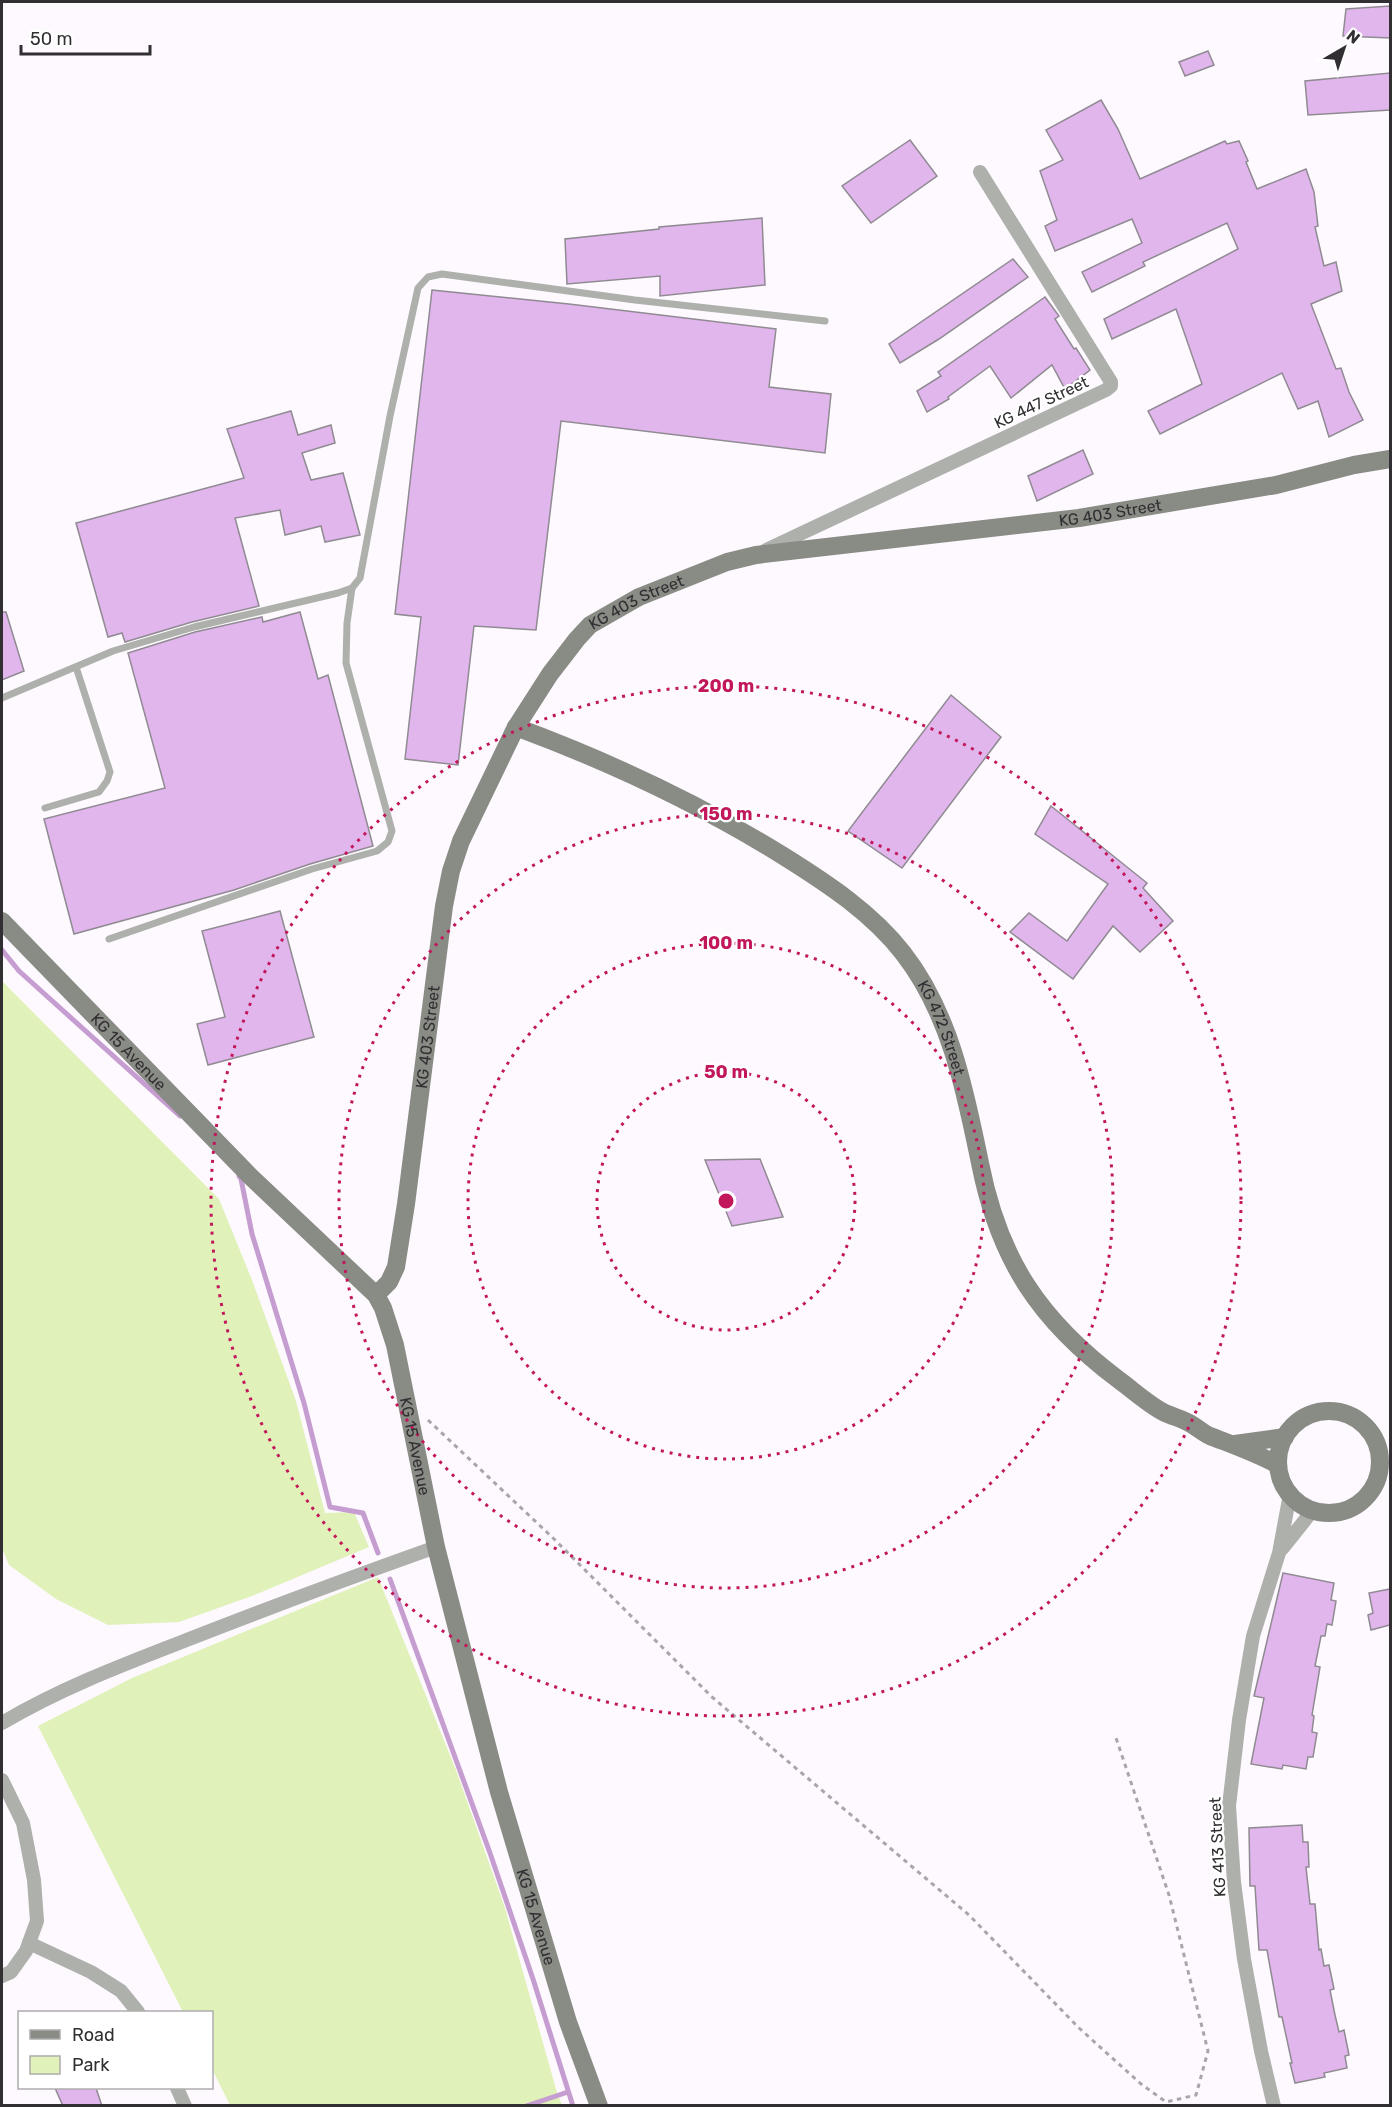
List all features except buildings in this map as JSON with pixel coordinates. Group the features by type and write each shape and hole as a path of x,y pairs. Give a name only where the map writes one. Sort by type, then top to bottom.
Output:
{"main road":[{"name":"KG 403 Street","path":"376,1296 389,1282 396,1267 451,871 461,841 516,727 550,674 590,625 639,597 675,581 727,562 756,555 1078,518 1276,485 1354,465 1390,459"},
{"name":"KG 472 Street","path":"516,727 566,745 662,788 755,838 849,900 879,926 915,970 936,1006 946,1030 971,1116 987,1196 1005,1249 1018,1274 1061,1330 1112,1375 1163,1412 1278,1465"},
{"name":"KG 15 Avenue","path":"2,921 251,1177 376,1296 383,1308 395,1345 436,1547 517,1856 568,2022 599,2106"},
{"path":"1321,1412 1347,1415 1359,1421 1383,1440 1380,1454 1385,1463 1377,1481 1362,1502 1350,1509 1324,1513 1313,1510 1290,1494 1283,1483 1278,1465 1285,1437 1297,1423 1308,1416 1321,1412"},
{"name":"KG 472 Street","path":"1233,1444 1285,1437"}],"street":[{"name":"KG 447 Street","path":"756,555 1111,386 1112,382 980,172"},
{"name":"KG 413 Street","path":"1274,2106 1261,2052 1244,1959 1234,1882 1229,1806 1239,1720 1253,1636 1279,1553 1290,1494"},
{"name":"KG 413 Street","path":"1279,1553 1313,1510"},
{"path":"2,1723 27,1708 119,1667 307,1592 436,1547"},
{"path":"2,1780 23,1823 34,1880 37,1921 26,1951 10,1972 2,1976"},
{"path":"29,1943 91,1972 121,1991 136,2011"},
{"path":"177,2089 185,2106"}],"lane":[{"path":"109,939 312,869 363,856 377,851 388,842 392,831 346,663 347,622 352,588 360,578 390,416 418,288 429,277 442,274 635,300 825,321"},
{"path":"2,698 113,651 194,627 352,588"},
{"path":"45,808 99,792 107,782 110,772 76,667"}],"path":[{"path":"407,1400 553,1538 712,1697 969,1915 1079,2028 1141,2084 1166,2102 1196,2096 1208,2051 1169,1895 1115,1736"}],"green space":[{"path":"2,981 219,1199 252,1280 296,1401 325,1513 354,1512 369,1547 252,1596 179,1622 108,1625 56,1599 9,1565 2,1548"},
{"path":"378,1577 456,1770 505,1908 562,2105 230,2105 213,2071 213,2011 182,2011 38,1726 132,1678"}],"waterway":[{"path":"2,950 19,971 180,1116"},
{"path":"239,1176 252,1234 304,1403 330,1507 363,1513 378,1553"},
{"path":"390,1579 490,1853 573,2106"},
{"path":"526,2106 568,2092"}]}
